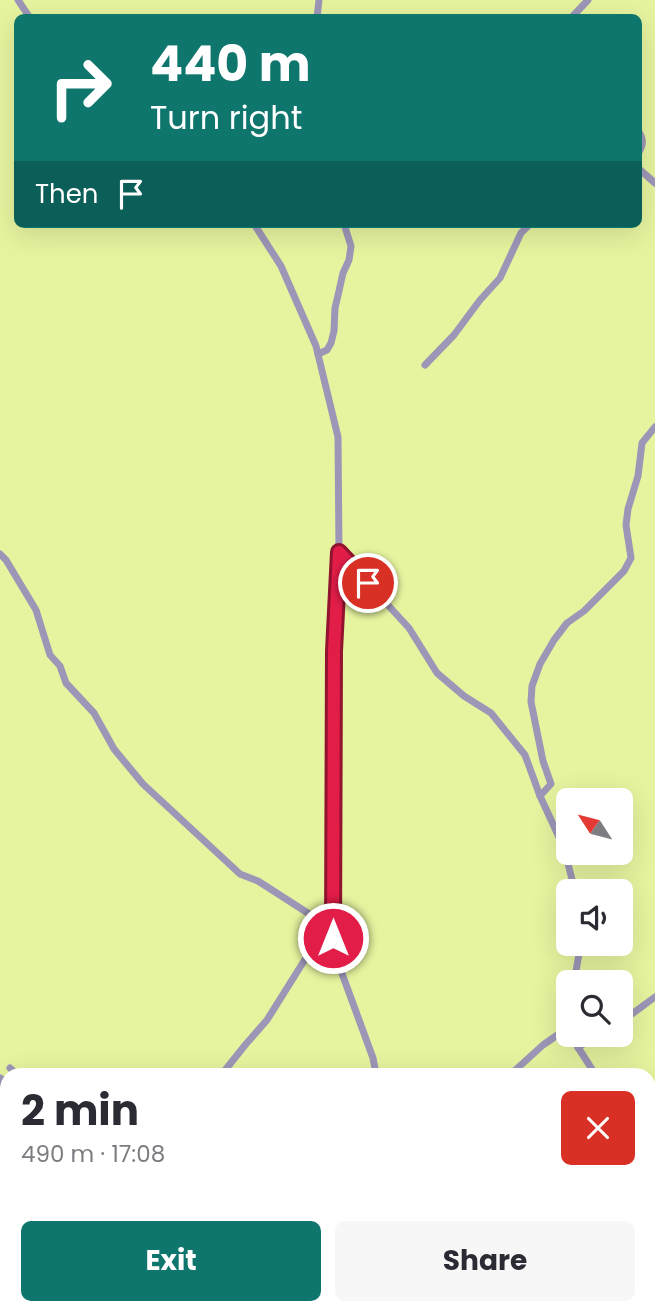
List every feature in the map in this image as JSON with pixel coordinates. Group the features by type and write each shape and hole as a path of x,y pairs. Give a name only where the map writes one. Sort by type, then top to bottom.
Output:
{"street":[{"path":"575,14 588,0"},
{"path":"257,228 281,266 316,346 338,437 339,552 334,651 333,949 375,1068"},
{"path":"318,354 327,350 334,331 335,308 351,246 345,228"},
{"path":"425,365 454,335 500,278 521,233 526,228"},
{"path":"540,796 551,784 543,761 531,702 532,686 540,664 554,640 567,624 624,572 631,558 626,525 628,509 638,476 642,443 655,427"},
{"path":"339,552 409,628 437,673 464,696 491,713 525,755 564,848 572,879"},
{"path":"0,554 36,610 50,655 60,666 66,683 94,713 114,749 143,784 240,873 258,881 314,917 323,933 333,938"},
{"path":"227,1068 267,1020 309,953 333,938"},
{"path":"633,1013 655,997"},
{"path":"518,1068 556,1036"},
{"path":"578,1048 591,1068"}],"route":[{"path":"333,938 334,651 339,552 368,583"}]}
